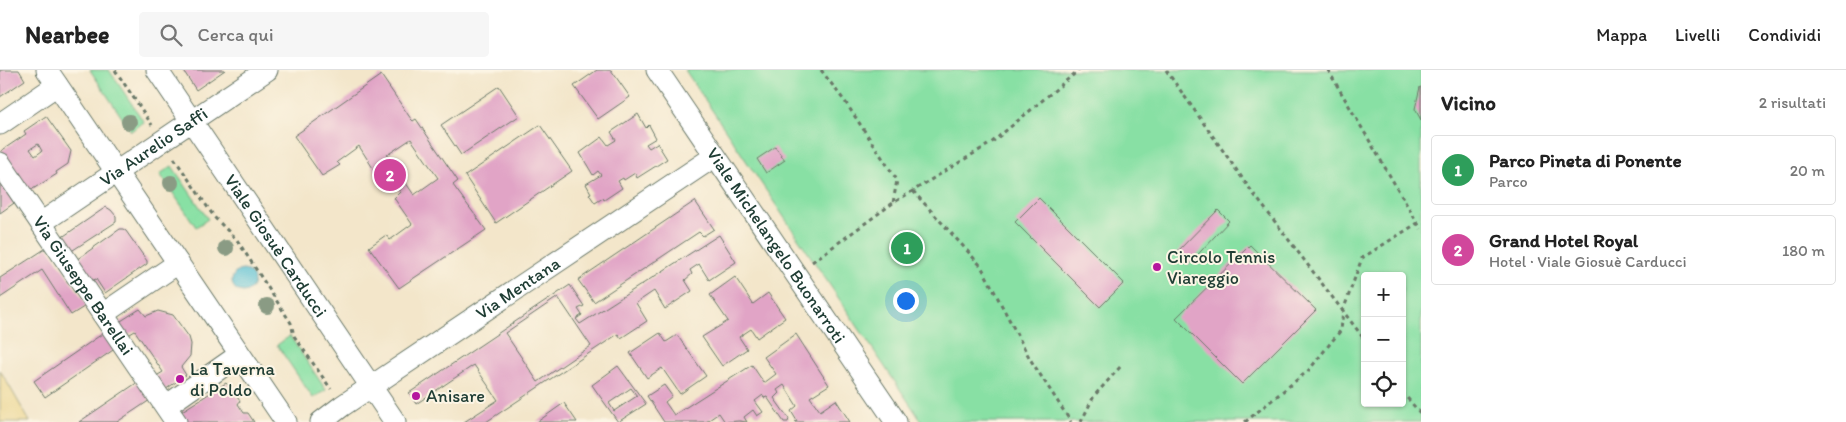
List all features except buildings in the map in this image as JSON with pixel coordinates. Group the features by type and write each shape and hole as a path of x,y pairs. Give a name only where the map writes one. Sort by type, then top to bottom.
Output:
{"street":[{"name":"Viale Giosuè Carducci","path":"157,70 395,422"},
{"name":"Via Aurelio Saffi","path":"41,223 267,70"},
{"name":"Viale Michelangelo Buonarroti","path":"657,70 896,422"},
{"path":"0,124 52,78 286,422"},
{"name":"Via Mentana","path":"321,422 342,406 715,156"},
{"name":"Via Giuseppe Barellai","path":"0,164 171,414 240,355"},
{"path":"103,314 178,263"}],"path":[{"path":"115,70 215,218 237,240 291,323 294,336 342,406"},
{"path":"821,70 846,103 896,180 894,203"},
{"path":"796,274 913,190 991,143 1079,70"},
{"path":"1166,70 1250,189 1361,335"},
{"path":"1328,70 1419,222 1421,229"},
{"path":"913,190 981,266 1030,358 1071,422"},
{"path":"1245,422 1309,370 1341,330 1343,310 1362,258 1419,222"},
{"path":"1081,422 1094,396 1122,365"},
{"path":"1406,397 1421,414"}],"green space":[{"path":"90,70 109,70 144,122 131,131"},
{"path":"685,70 1421,70 1421,422 922,422"},
{"path":"172,166 208,219 196,227 160,174"},
{"path":"290,336 326,390 313,398 277,345"}],"sand":[{"path":"0,370 29,420 30,422 0,422"}],"water":[{"path":"243,270 251,273 254,281 251,289 243,292 235,289 232,281 235,273"}],"place":[{"name":"Grand Hotel Royal","path":"390,175"},
{"name":"Parco Pineta di Ponente","path":"907,248"},
{"name":"Circolo Tennis Viareggio","path":"1157,267"},
{"name":"La Taverna di Poldo","path":"180,379"},
{"name":"Anisare","path":"416,396"}]}
